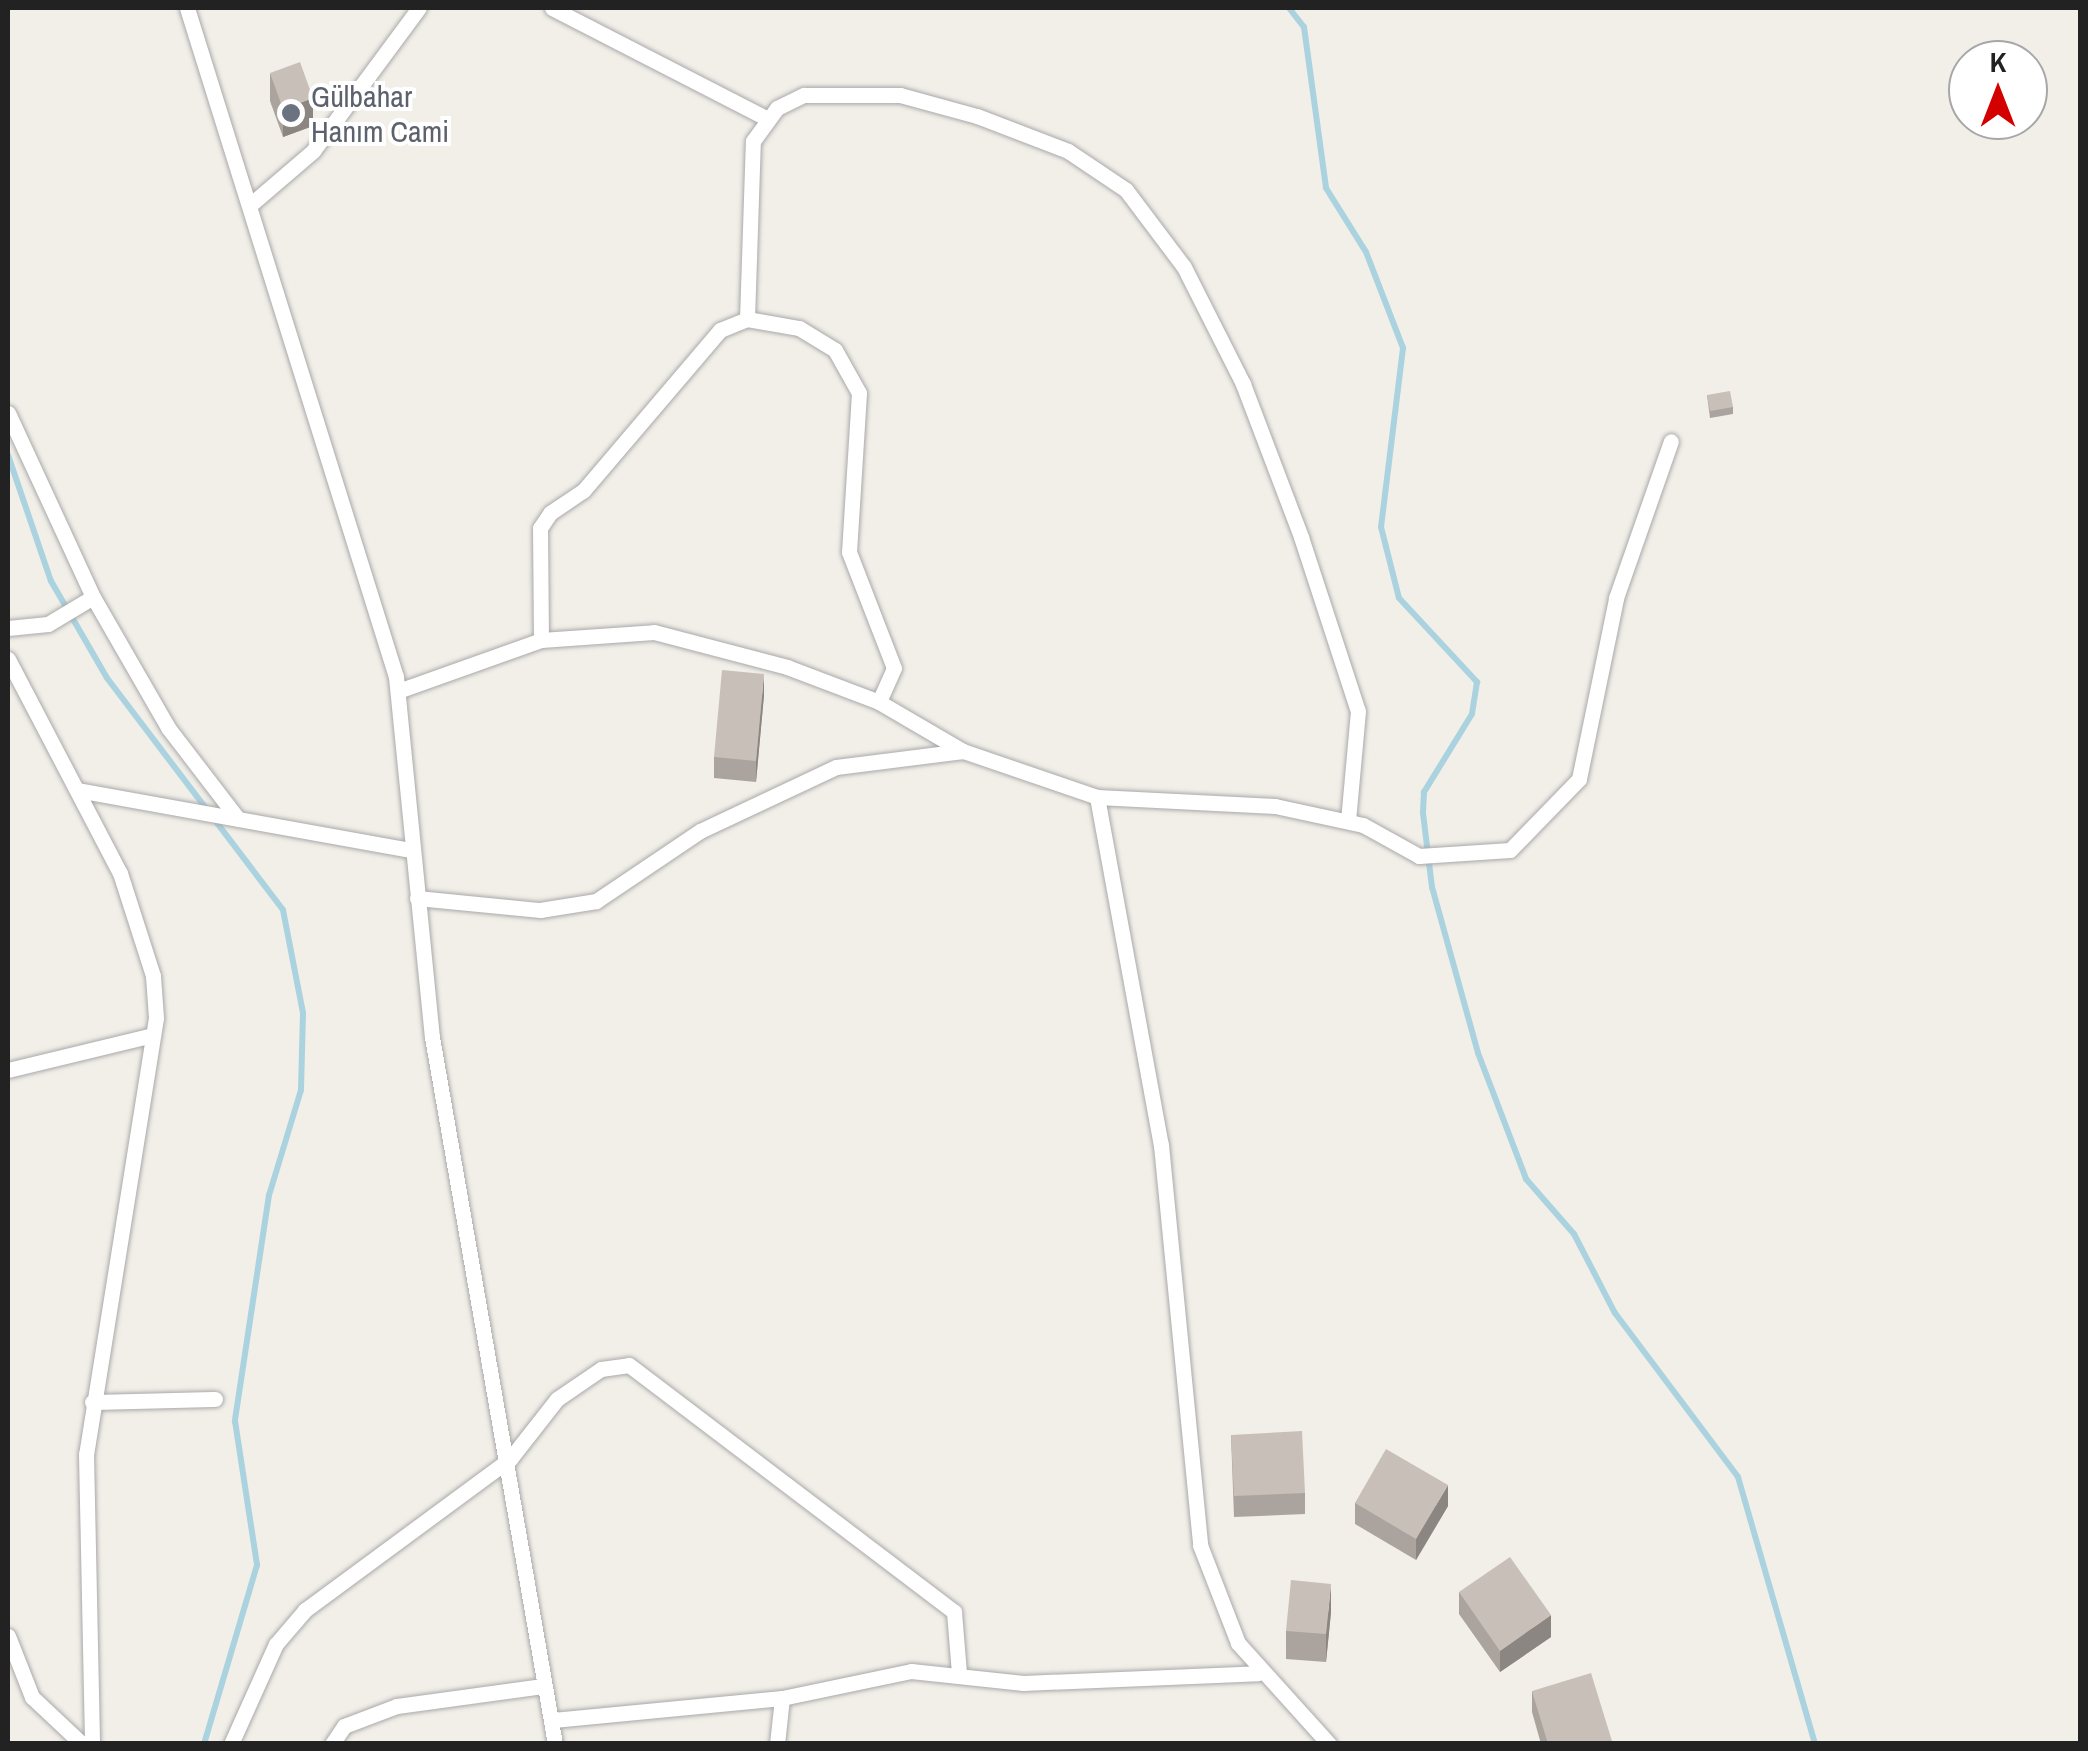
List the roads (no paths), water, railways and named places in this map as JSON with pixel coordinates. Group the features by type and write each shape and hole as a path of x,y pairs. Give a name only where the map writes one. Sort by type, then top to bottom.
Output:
{"street":[{"path":"187,8 398,691 432,1038 510,1459 555,1744"},
{"path":"250,205 313,151 419,8"},
{"path":"552,8 766,118"},
{"path":"747,319 753,141 766,118 804,94 900,94 1068,151 1155,217 1243,384 1339,648 1360,740 1348,822"},
{"path":"541,640 540,528 583,491 720,330 747,319 799,328 835,350 859,393 849,552 894,668 878,702"},
{"path":"8,413 89,600 168,729 231,818"},
{"path":"398,691 541,640 654,632 711,641 878,702 963,751 1097,796 1275,806 1348,822 1420,856 1510,850 1579,779 1616,598 1672,441"},
{"path":"8,628 48,624 89,600"},
{"path":"8,659 120,873 153,976 153,1035 92,1402 92,1744"},
{"path":"416,898 540,910 596,901 700,831 836,767 963,751"},
{"path":"76,790 411,850"},
{"path":"1097,796 1161,1145 1194,1513 1219,1605 1258,1673 1329,1744"},
{"path":"8,1070 153,1035"},
{"path":"231,1744 276,1644 306,1610 510,1459 558,1399 601,1369 629,1365 954,1612 959,1673"},
{"path":"92,1402 215,1399"},
{"path":"8,1636 32,1696 82,1744"},
{"path":"553,1720 782,1698 910,1671 1091,1683 1258,1673"},
{"path":"332,1744 344,1726 397,1706 543,1686"},
{"path":"777,1744 782,1698"}],"waterway":[{"path":"1289,8 1304,27 1326,188 1366,252 1403,348 1381,527 1399,598 1477,682 1472,714 1424,792 1423,813 1432,887 1478,1053 1526,1179 1574,1234 1615,1313 1738,1477 1815,1744"},
{"path":"8,455 51,581 107,678 283,910 303,1013 301,1090 269,1195 235,1421 257,1565 204,1744"}],"place":[{"name":"Gülbahar Hanım Cami","path":"291,113"}]}
